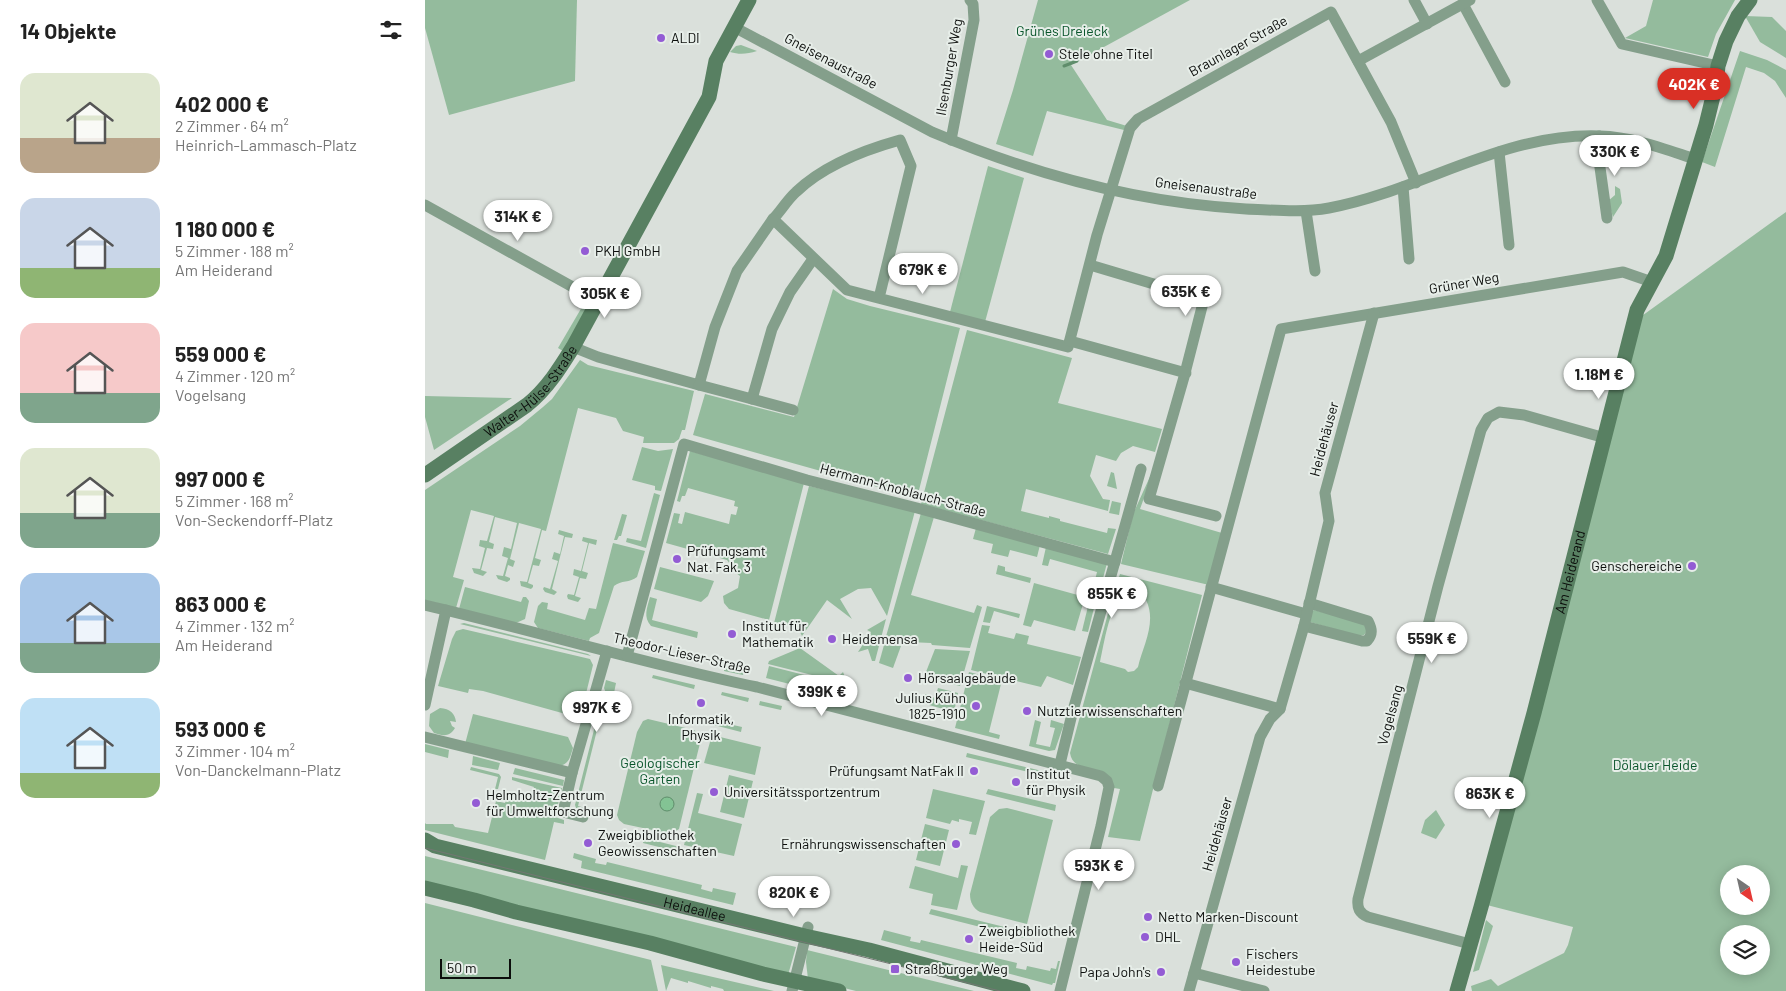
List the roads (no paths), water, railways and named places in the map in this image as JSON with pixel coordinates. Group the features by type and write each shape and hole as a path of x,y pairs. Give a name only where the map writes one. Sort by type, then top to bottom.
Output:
{"street":[{"name":"Walter-Hülse-Straße","path":"425,475 533,400 551,380 573,347 709,97 716,61 749,0"},
{"name":"Ilsenburger Weg","path":"951,140 974,20 971,0"},
{"path":"1413,0 1427,24"},
{"path":"1597,0 1622,44 1718,66"},
{"name":"Am Heiderand","path":"1457,991 1534,713 1637,310 1666,256 1716,84 1718,66 1726,41 1738,16 1749,0"},
{"path":"1359,61 1467,2 1505,82"},
{"name":"Braunlager Straße","path":"1111,190 1130,128 1138,119 1331,12 1391,122 1415,182"},
{"name":"Gneisenaustraße","path":"735,27 951,140 1009,161 1111,190 1173,201 1231,208 1307,211 1352,203 1403,187 1499,152 1528,143 1547,140 1599,136 1637,140 1695,159"},
{"path":"1599,136 1597,146 1607,218"},
{"path":"699,385 715,327 737,271 773,219 796,192 826,169 900,140 911,166 879,298"},
{"path":"1499,152 1509,245"},
{"path":"1403,187 1409,259"},
{"path":"773,219 847,290 1068,347 1097,235 1111,190"},
{"path":"425,205 598,301"},
{"path":"1307,211 1315,271"},
{"path":"752,399 772,329 790,292 813,259"},
{"path":"1090,265 1204,299 1186,372 1149,499 1216,516"},
{"name":"Grüner Weg","path":"1211,587 1281,329 1623,272 1652,282"},
{"name":"Heidehäuser","path":"1189,991 1260,737 1270,719 1280,710 1304,626 1329,521 1325,493 1374,314"},
{"path":"1070,341 1186,372"},
{"path":"573,347 598,357 793,410"},
{"name":"Vogelsang","path":"1470,944 1368,917 1361,914 1357,907 1438,586 1481,430 1488,418 1499,412 1525,415 1605,438"},
{"name":"Hermann-Knoblauch-Straße","path":"627,656 684,444 807,480 1115,562"},
{"path":"1060,764 1072,714 1141,469"},
{"path":"1158,786 1211,587 1367,621 1372,628 1371,636 1367,641 1362,641 1304,626"},
{"name":"Theodor-Lieser-Straße","path":"425,605 757,687 1101,776 1107,781 1109,786 1101,826 1060,991"},
{"path":"425,705 446,610"},
{"path":"583,818 563,812 572,773 607,651"},
{"path":"1185,683 1280,710"},
{"path":"425,737 572,773"},
{"name":"Heideallee","path":"425,840 435,846 807,932 1023,991"},
{"path":"425,888 793,986 839,991"},
{"path":"793,986 807,932"},
{"path":"1194,973 1264,991"}],"waterway":[{"path":"1064,66 1077,61"}],"tram line":[{"path":"425,848 1000,991"}],"place":[{"name":"ALDI","path":"661,38"},
{"name":"Stele ohne Titel","path":"1049,54"},
{"name":"PKH GmbH","path":"585,251"},
{"name":"Prüfungsamt Nat. Fak. 3","path":"677,559"},
{"name":"Genschereiche","path":"1692,566"},
{"name":"Institut für Mathematik","path":"732,634"},
{"name":"Heidemensa","path":"832,639"},
{"name":"Hörsaalgebäude","path":"908,678"},
{"name":"Informatik, Physik","path":"701,703"},
{"name":"Julius Kühn 1825-1910","path":"976,706"},
{"name":"Nutztierwissenschaften","path":"1027,711"},
{"name":"Prüfungsamt NatFak II","path":"974,771"},
{"name":"Institut für Physik","path":"1016,782"},
{"name":"Universitätssportzentrum","path":"714,792"},
{"name":"Helmholtz-Zentrum für Umweltforschung","path":"476,803"},
{"name":"Zweigbibliothek Geowissenschaften","path":"588,843"},
{"name":"Ernährungswissenschaften","path":"956,844"},
{"name":"Netto Marken-Discount","path":"1148,917"},
{"name":"DHL","path":"1145,937"},
{"name":"Zweigbibliothek Heide-Süd","path":"969,939"},
{"name":"Fischers Heidestube","path":"1236,962"},
{"name":"Straßburger Weg","path":"895,969"},
{"name":"Papa John's","path":"1161,972"}],"park label":[{"name":"Grünes Dreieck","path":"1062,31"},
{"name":"Dölauer Heide","path":"1655,765"},
{"name":"Geologischer Garten","path":"660,772"}]}
